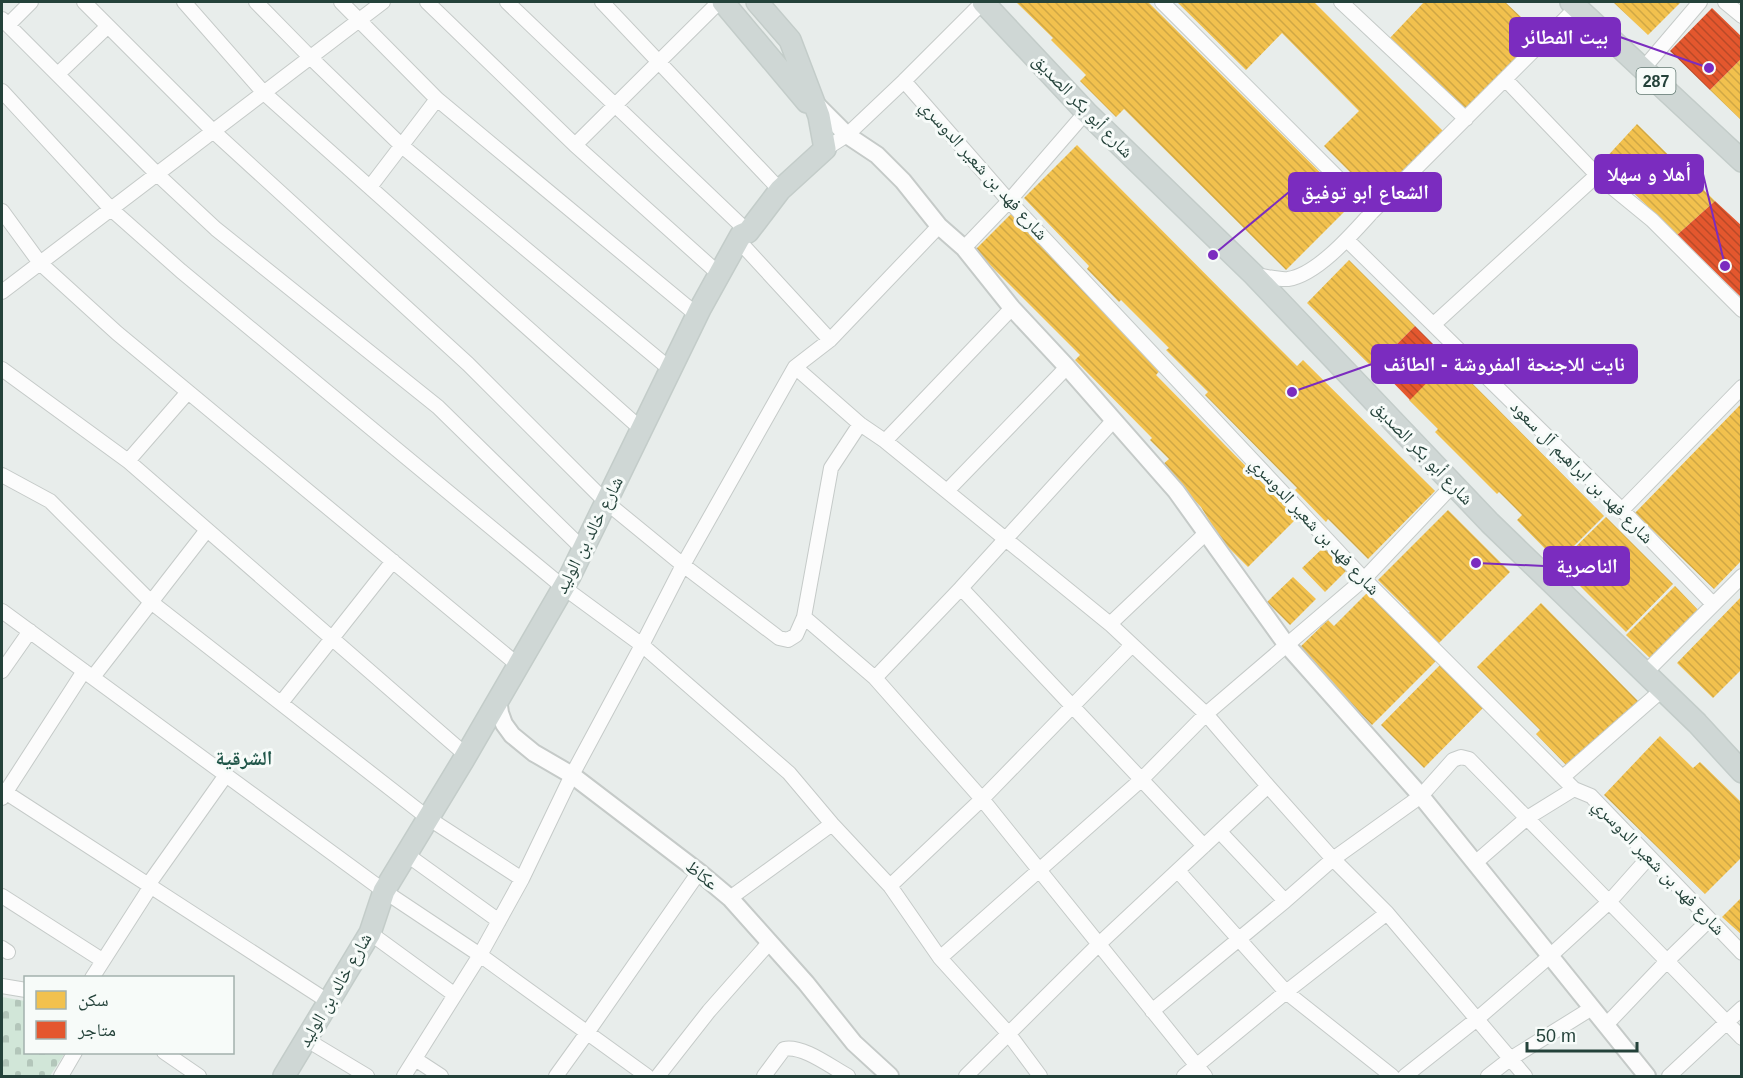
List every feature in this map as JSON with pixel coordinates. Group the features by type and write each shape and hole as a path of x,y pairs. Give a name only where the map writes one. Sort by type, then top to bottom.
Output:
{"main road":[{"path":"721,2 816,108"},
{"path":"758,2 790,40 816,108 825,149"},
{"name":"شارع أبو بكر الصديق","path":"983,2 1086,112 1254,275 1453,485 1696,723 1742,772"},
{"name":"287","path":"1574,4 1742,161"},
{"name":"شارع خالد بن الوليد","path":"284,1077 370,933 384,891 563,587 719,274 743,236 780,190 825,149"}],"street":[{"path":"30,2 5,22 157,174 216,229 438,407 583,549"},
{"path":"84,2 213,131 468,364 606,502 683,566 779,638 788,640 796,635 804,617 831,468 860,424"},
{"path":"184,2 264,93 641,429"},
{"path":"256,2 402,146 670,369"},
{"path":"341,2 437,99 697,315"},
{"path":"2,292 383,2"},
{"path":"427,2 575,145 719,274"},
{"path":"507,2 615,105 743,236 830,340"},
{"path":"602,2 780,190"},
{"path":"575,145 721,2"},
{"path":"825,149 847,135 983,2"},
{"path":"1162,2 1372,212"},
{"path":"1341,2 1466,119"},
{"path":"1642,69 1700,2"},
{"path":"1725,2 1742,16"},
{"path":"1254,275 1287,279 1308,272 1347,240 1505,79 1574,4"},
{"path":"58,74 108,26"},
{"path":"1505,79 1597,175 1652,220 1742,310"},
{"name":"شارع فهد بن شعير الدوسري","path":"904,81 1009,201 1364,579 1574,789 1591,795 1742,953"},
{"path":"2,91 111,209 181,271 563,587 642,645 789,773 832,824 890,886 940,958 1008,1034 1040,1077"},
{"path":"370,187 437,99"},
{"path":"816,108 847,135 877,155 903,181 939,226 964,249 1012,308 1176,491 1286,644 1421,795 1647,1077"},
{"path":"964,249 1086,112"},
{"path":"1434,324 1597,175"},
{"path":"2,211 40,263 117,333 518,664"},
{"path":"404,1077 499,921 572,775 683,566 795,367 830,340 939,226"},
{"name":"شارع فهد بن ابراهيم آل سعود","path":"1347,240 1622,510 1713,604"},
{"path":"885,441 1012,308"},
{"path":"795,367 860,424 885,441 1110,624 1206,714 1332,859 1387,912 1525,1077"},
{"path":"947,491 1067,367"},
{"path":"2,369 128,461 466,755"},
{"path":"1622,510 1742,387"},
{"path":"128,461 188,392"},
{"path":"874,678 961,588 1113,421"},
{"path":"2,475 50,501 151,602 428,818 522,879"},
{"path":"940,958 1142,779 1206,714 1364,579 1453,485"},
{"path":"207,530 151,602 88,674 3,793 329,1002"},
{"path":"1110,624 1206,533"},
{"path":"281,703 393,561"},
{"path":"1645,673 1742,576"},
{"path":"961,588 1204,846"},
{"path":"2,611 384,891 480,955 647,1077"},
{"path":"804,617 874,678 982,799 1200,1071"},
{"path":"2,671 30,631"},
{"path":"890,886 982,799 1132,645"},
{"path":"1563,777 1662,690"},
{"name":"عكاظ","path":"498,699 502,719 512,735 534,753 572,775 730,898 806,983 854,1042 890,1077"},
{"path":"1152,1011 1239,940 1332,859 1421,795 1454,760 1461,757 1468,759 1742,1038"},
{"path":"93,976 149,885 226,775"},
{"path":"966,1077 1099,944 1268,786"},
{"path":"1475,863 1527,818 1574,789"},
{"path":"730,898 832,824"},
{"path":"1220,832 1285,901"},
{"path":"406,854 499,921"},
{"path":"1405,1077 1550,956 1609,902 1649,856"},
{"path":"1178,871 1286,992 1392,1077"},
{"path":"556,1077 699,872"},
{"path":"2,896 102,960"},
{"path":"1184,1077 1200,1071 1286,992 1387,912"},
{"path":"1606,1025 1709,920"},
{"path":"370,933 455,995"},
{"path":"658,1077 709,1011 769,943"},
{"path":"2,986 24,990"},
{"path":"1488,1077 1510,1059 1592,1008"},
{"path":"1669,1077 1742,1008"},
{"path":"307,1040 367,1077"},
{"path":"764,1077 784,1049 792,1047 848,1077"},
{"path":"61,1077 74,1054"},
{"path":"165,1054 199,1077"},
{"path":"415,1059 441,1077"}],"green space":[{"path":"2,997 24,1001 24,1054 64,1054 50,1076 2,1076"}],"building: سكن":[{"path":"1016,2 1148,2 1352,204 1286,270 1124,109 1116,117 1080,81 1086,75"},
{"path":"1177,2 1314,2 1443,131 1376,198 1324,146 1359,111 1282,33 1246,70"},
{"path":"1424,2 1505,2 1540,35 1466,114 1388,40"},
{"path":"1613,2 1681,2 1648,35"},
{"path":"1742,58 1742,121 1710,90"},
{"path":"1637,124 1715,201 1677,235 1602,162"},
{"path":"1077,145 1297,366 1303,360 1435,491 1368,559 1328,519 1326,522 1295,490 1297,488 1205,395 1208,392 1166,350 1169,348 1087,269 1089,266 1024,198"},
{"path":"1011,214 1163,367 1156,375 1297,518 1248,567 1222,541 1201,507 1161,466 1169,459 1150,440 1152,438 1075,360 1080,355 975,250"},
{"path":"1349,260 1415,326 1373,368 1307,303"},
{"path":"1449,360 1604,516 1558,562 1517,520 1522,515 1499,492 1497,494 1435,432 1438,429 1409,400"},
{"path":"1742,403 1742,560 1714,589 1635,513"},
{"path":"1448,510 1510,572 1438,644 1378,580"},
{"path":"1606,517 1673,584 1626,632 1558,564"},
{"path":"1325,546 1348,569 1325,592 1302,568"},
{"path":"1293,577 1316,599 1290,625 1267,602"},
{"path":"1675,586 1700,612 1652,660 1626,635"},
{"path":"1368,592 1438,659 1372,725 1297,650 1328,620 1334,626"},
{"path":"1742,596 1742,669 1713,698 1677,663"},
{"path":"1541,603 1638,701 1570,769 1536,734 1540,730 1477,667"},
{"path":"1441,664 1484,707 1424,768 1381,725"},
{"path":"1660,736 1693,768 1700,762 1742,803 1742,857 1705,894 1604,795"},
{"path":"1742,897 1742,935 1722,917"}],"building: متاجر":[{"path":"1712,8 1742,37 1742,58 1710,90 1670,51"},
{"path":"1715,201 1742,226 1742,298 1677,235"},
{"path":"1415,326 1449,360 1410,400 1376,365"}],"place":[{"name":"بيت الفطائر","path":"1709,68"},
{"name":"الشعاع ابو توفيق","path":"1213,255"},
{"name":"أهلا و سهلا","path":"1725,266"},
{"name":"نايت للاجنحة المفروشة - الطائف","path":"1292,392"},
{"name":"الناصرية","path":"1476,563"}],"district":[{"name":"الشرقية","path":"244,758"}]}
